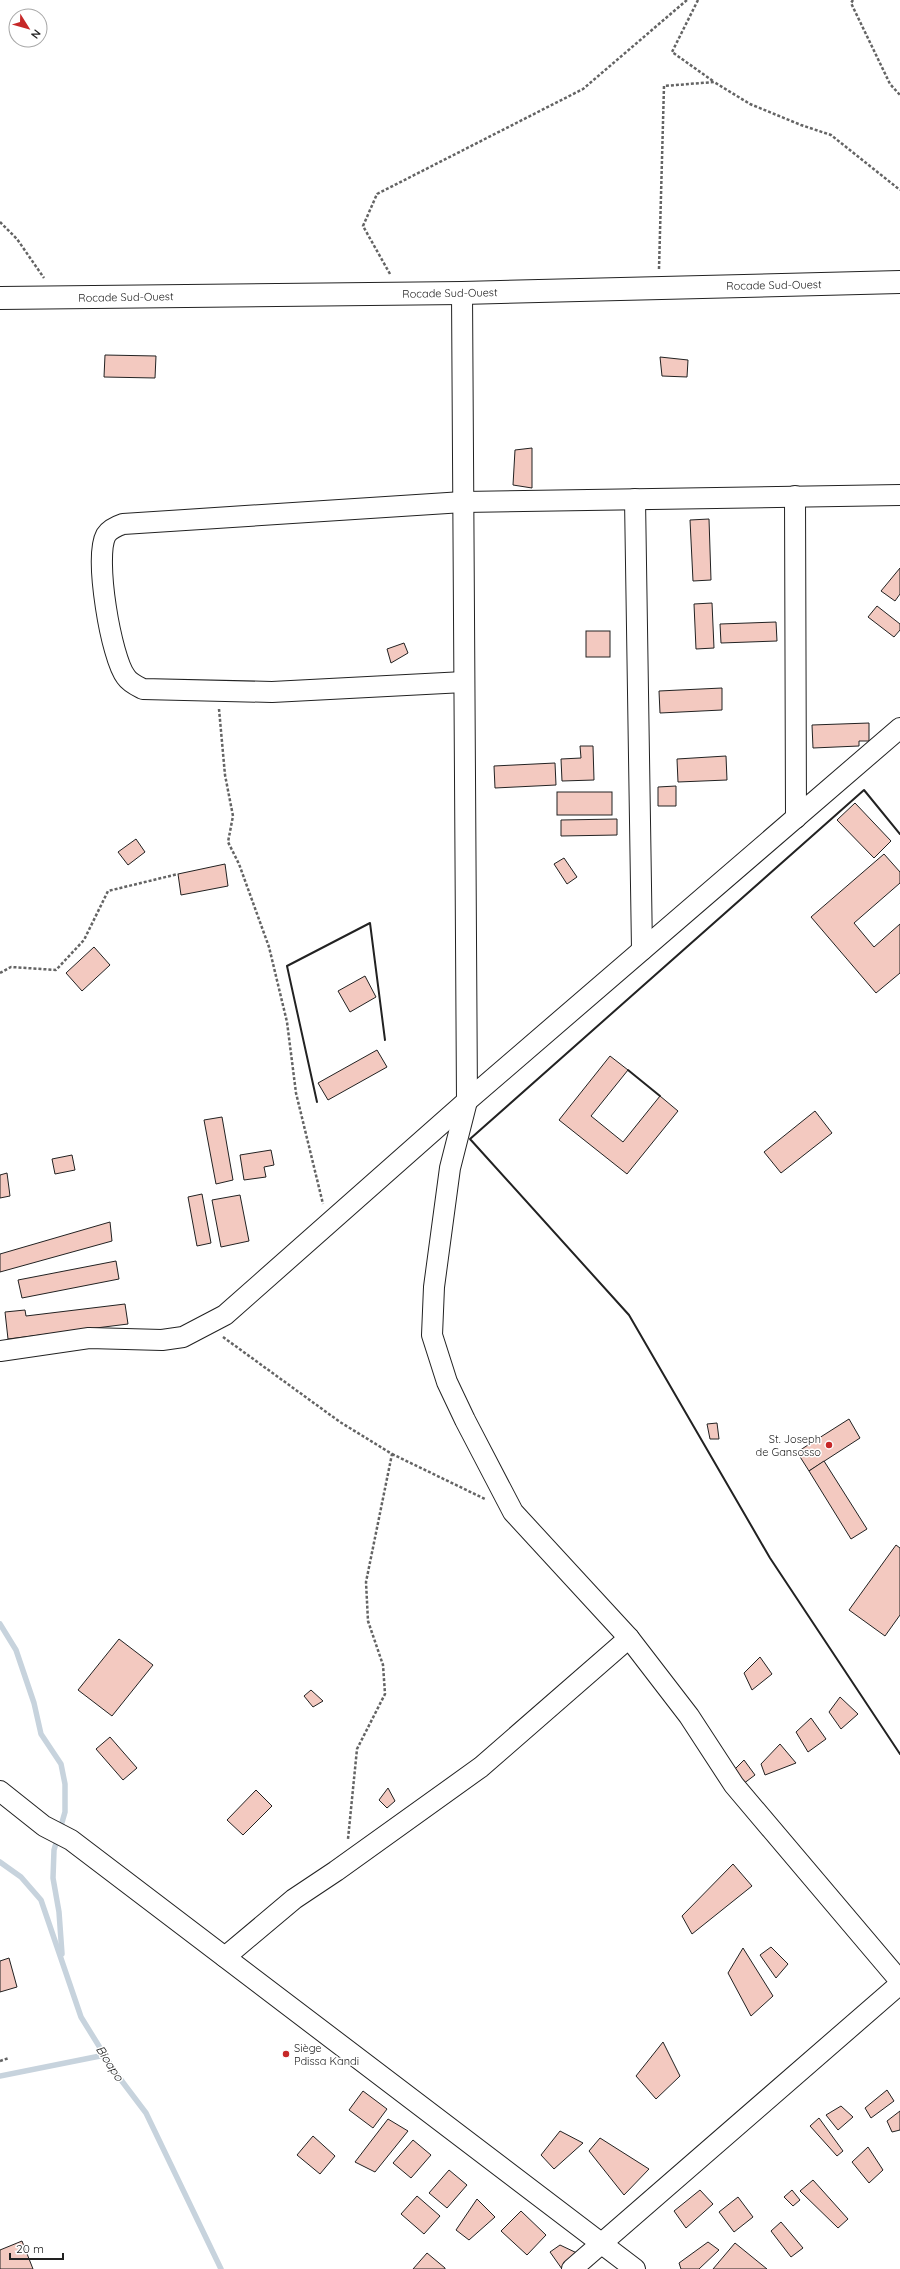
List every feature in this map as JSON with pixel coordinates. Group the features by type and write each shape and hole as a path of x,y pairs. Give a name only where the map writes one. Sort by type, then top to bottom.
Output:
{"main road":[{"name":"Rocade Sud-Ouest","path":"0,298 462,293 900,282"}],"street":[{"path":"462,293 467,1101 450,1168 434,1287 432,1335 447,1382 513,1512 629,1638 689,1716 734,1785 900,1982 602,2245 572,2269"},
{"path":"464,682 272,692 143,689 126,678 119,663 102,587 102,546 106,535 113,528 124,524 463,502 900,495"},
{"path":"795,496 796,818"},
{"path":"635,499 642,950"},
{"path":"0,1351 89,1338 162,1340 183,1337 207,1326 240,1303 328,1223 467,1101 900,728"},
{"path":"225,1957 294,1899 336,1871 482,1767 629,1638"},
{"path":"0,1791 44,1826 71,1840 635,2269"}],"path":[{"path":"401,294 363,226 377,194 583,89 687,0"},
{"path":"698,0 672,52 714,82 750,104 801,125 830,134 900,190"},
{"path":"853,0 851,3 890,84 900,95"},
{"path":"659,288 664,86 714,82"},
{"path":"0,222 17,239 48,283"},
{"path":"217,691 225,775 234,816 228,842 239,864 269,947 287,1022 296,1093 328,1223"},
{"path":"0,973 11,966 56,970 84,940 108,891 178,874"},
{"path":"207,1326 340,1422 392,1454 513,1512"},
{"path":"347,1843 357,1749 385,1694 383,1665 368,1621 366,1582 392,1454"},
{"path":"0,2060 9,2058"}],"building":[{"path":"105,355 156,356 155,378 104,377"},
{"path":"660,357 688,360 687,377 662,376"},
{"path":"532,448 532,488 513,485 515,450"},
{"path":"709,519 711,580 693,581 690,520"},
{"path":"900,568 900,594 895,601 881,591"},
{"path":"712,603 714,648 696,649 694,604"},
{"path":"877,606 900,624 900,630 894,637 868,617"},
{"path":"776,622 777,641 721,643 720,624"},
{"path":"586,631 610,631 610,657 586,657"},
{"path":"404,643 408,653 391,663 387,649"},
{"path":"722,688 722,710 660,713 659,691"},
{"path":"869,723 869,741 859,741 859,746 813,748 812,725"},
{"path":"580,746 593,746 594,780 562,781 561,759 581,758"},
{"path":"726,756 727,780 678,782 677,759"},
{"path":"555,763 556,785 495,788 494,766"},
{"path":"676,786 676,806 658,806 658,787"},
{"path":"557,792 612,792 612,815 557,815"},
{"path":"855,803 891,841 874,858 837,820"},
{"path":"617,819 617,835 561,836 561,820"},
{"path":"136,839 145,852 128,865 118,852"},
{"path":"884,854 900,872 900,883 854,923 874,947 900,924 900,973 876,993 811,917"},
{"path":"564,858 577,877 567,884 554,864"},
{"path":"225,864 228,886 181,895 178,874"},
{"path":"94,947 110,965 82,991 66,973"},
{"path":"365,976 376,997 350,1012 338,991"},
{"path":"377,1050 387,1067 328,1100 318,1083"},
{"path":"610,1056 628,1070 591,1116 623,1142 660,1096 678,1111 627,1174 559,1120"},
{"path":"815,1111 832,1133 781,1173 764,1152"},
{"path":"222,1117 233,1180 216,1184 204,1120"},
{"path":"271,1150 274,1165 264,1167 266,1177 244,1180 240,1155"},
{"path":"72,1155 75,1170 55,1174 52,1159"},
{"path":"7,1173 10,1196 0,1198 0,1175"},
{"path":"202,1194 211,1243 197,1246 188,1197"},
{"path":"240,1195 249,1241 221,1247 212,1200"},
{"path":"110,1222 112,1241 0,1272 0,1254"},
{"path":"116,1261 119,1279 22,1298 18,1280"},
{"path":"125,1304 128,1324 8,1339 5,1312 25,1310 26,1316"},
{"name":"St. Joseph de Gansosso","path":"849,1419 860,1438 809,1471 797,1452"},
{"path":"717,1423 719,1439 710,1439 707,1424"},
{"path":"824,1461 867,1529 851,1539 809,1471"},
{"path":"896,1545 900,1548 900,1615 885,1636 849,1610"},
{"path":"119,1639 153,1665 112,1716 78,1690"},
{"path":"760,1657 772,1674 752,1690 744,1673"},
{"path":"311,1690 323,1701 313,1707 304,1696"},
{"path":"840,1697 858,1714 841,1729 829,1712"},
{"path":"811,1718 826,1739 808,1752 796,1732"},
{"path":"110,1737 137,1768 123,1780 96,1749"},
{"path":"780,1744 796,1763 765,1775 761,1764"},
{"path":"744,1760 755,1775 743,1784 734,1770"},
{"path":"388,1788 395,1801 387,1808 379,1800"},
{"path":"256,1790 272,1806 243,1835 227,1820"},
{"path":"733,1864 752,1886 692,1934 682,1916"},
{"path":"771,1947 788,1964 776,1978 760,1955"},
{"path":"743,1948 773,1996 751,2016 728,1973"},
{"path":"9,1958 17,1987 0,1992 0,1961"},
{"path":"663,2042 680,2076 656,2099 636,2076"},
{"path":"887,2090 894,2101 871,2118 865,2108"},
{"path":"363,2091 387,2109 373,2128 349,2110"},
{"path":"841,2106 853,2117 838,2130 826,2115"},
{"path":"900,2111 900,2130 892,2132 887,2121"},
{"path":"819,2118 843,2151 837,2156 810,2126"},
{"path":"388,2119 408,2131 375,2172 355,2162"},
{"path":"560,2131 583,2143 554,2169 541,2155"},
{"path":"313,2136 335,2156 320,2174 297,2155"},
{"path":"600,2138 649,2169 624,2195 589,2151"},
{"path":"413,2140 431,2155 411,2178 393,2163"},
{"path":"868,2147 883,2170 869,2183 852,2162"},
{"path":"449,2170 467,2185 447,2208 429,2193"},
{"path":"813,2180 848,2219 838,2228 800,2191"},
{"path":"700,2190 713,2204 686,2228 674,2211"},
{"path":"792,2190 800,2200 793,2206 784,2197"},
{"path":"417,2196 440,2216 424,2234 401,2214"},
{"path":"738,2197 753,2217 734,2232 719,2212"},
{"path":"477,2199 495,2217 469,2240 456,2230"},
{"path":"521,2211 546,2235 527,2255 501,2231"},
{"path":"781,2222 803,2248 791,2257 771,2231"},
{"path":"22,2241 33,2269 0,2269 0,2250"},
{"path":"708,2242 719,2250 699,2269 681,2269 679,2263"},
{"path":"735,2243 767,2269 713,2269"},
{"path":"560,2245 579,2254 562,2269 550,2252"},
{"path":"427,2253 445,2268 445,2269 413,2269"}],"waterway":[{"path":"0,1624 16,1650 34,1703 41,1734 61,1764 65,1784 65,1812 54,1850 53,1878 59,1912 62,1954"},
{"name":"Bioapo","path":"0,1862 21,1877 41,1900 81,2017 115,2072 146,2113 221,2269"},
{"path":"0,2076 105,2055"}],"wall":[{"path":"900,834 864,790 470,1139 629,1315 770,1558 900,1754"},
{"path":"317,1102 287,966 370,923 385,1040"},
{"path":"628,1070 660,1096"}],"place":[{"name":"St. Joseph de Gansosso","path":"829,1445"},
{"name":"Siège Pdissa Kandi","path":"286,2054"}]}
